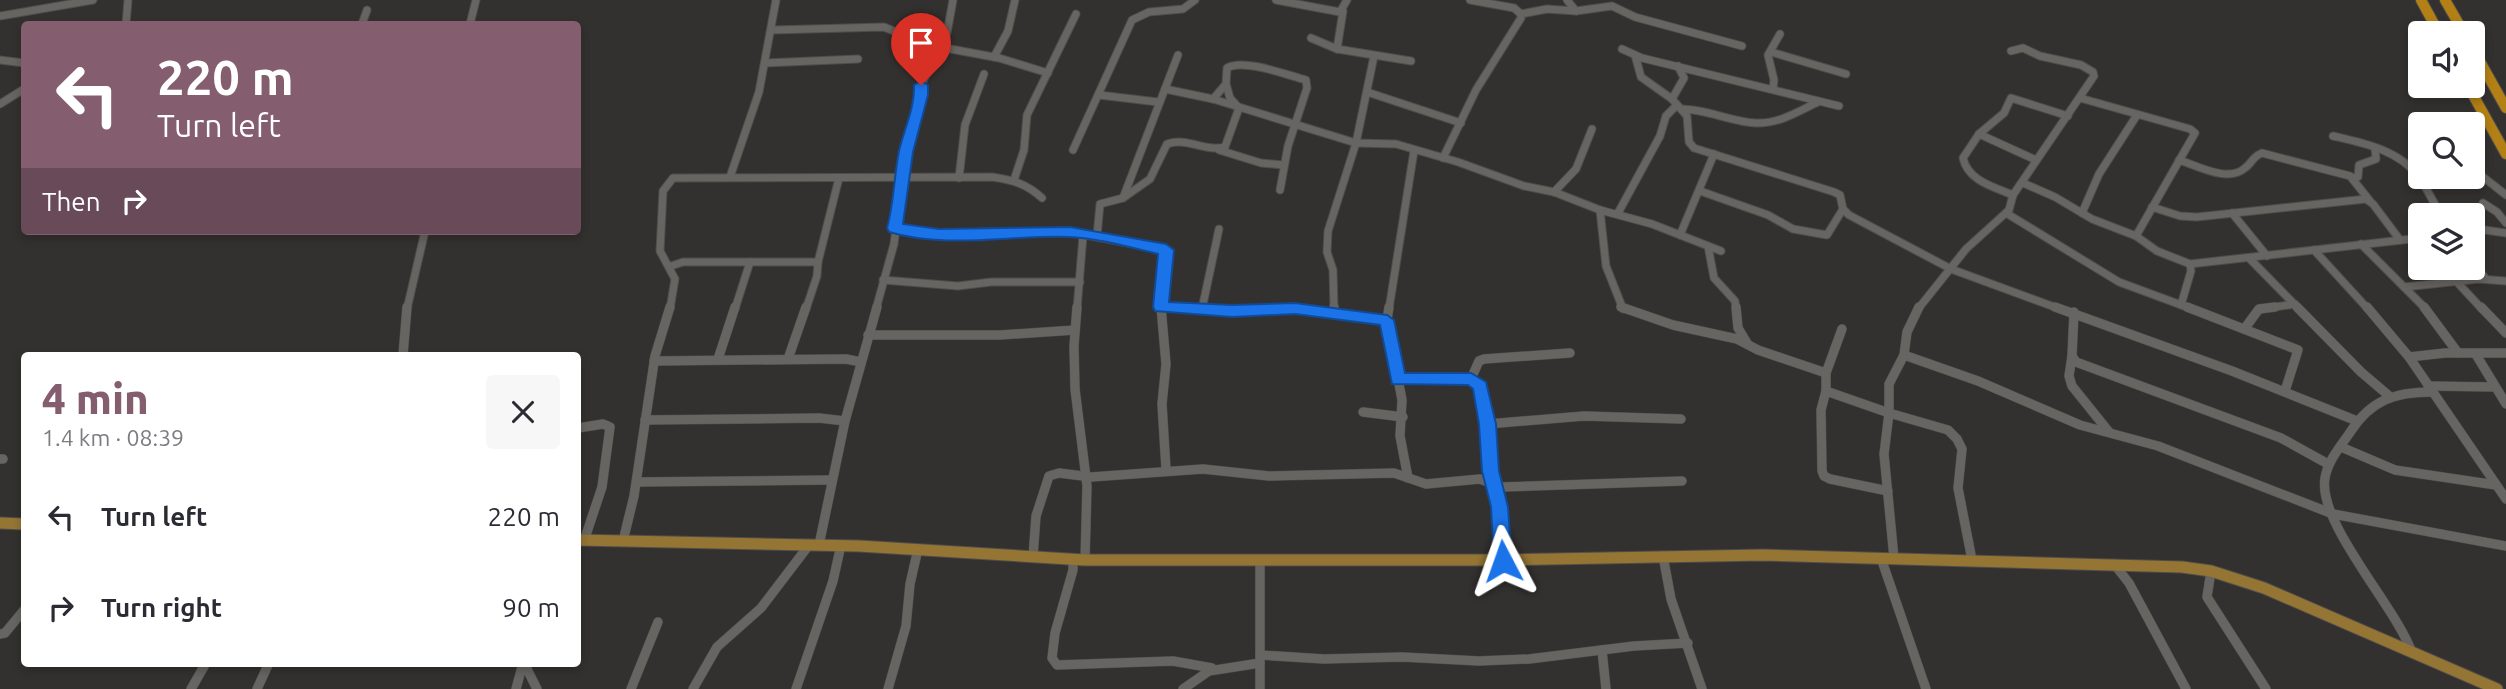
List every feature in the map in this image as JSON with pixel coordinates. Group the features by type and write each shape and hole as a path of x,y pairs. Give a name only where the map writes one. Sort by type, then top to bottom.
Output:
{"highway":[{"path":"2421,0 2432,21"},
{"path":"2445,0 2457,21"},
{"path":"2485,70 2506,108"},
{"path":"2475,98 2506,154"}],"main road":[{"path":"0,523 21,524"},
{"path":"581,541 841,545 1079,560 1503,561 1663,556 2113,563 2211,571 2299,602 2412,654 2497,689"}],"street":[{"path":"0,16 64,2 93,0"},
{"path":"126,21 128,0"},
{"path":"471,21 476,0"},
{"path":"730,177 759,92 776,0"},
{"path":"693,689 717,647 761,608 814,545 860,362 894,244 901,180 926,70 946,34 953,0"},
{"path":"994,57 1007,31 1015,0"},
{"path":"1073,150 1135,16 1183,9 1195,0"},
{"path":"1276,0 1335,12 1343,11"},
{"path":"1338,48 1343,11 1348,0"},
{"path":"1471,0 1496,2 1521,13 1547,9 1584,12 1612,6 1635,17 1742,46"},
{"path":"1567,0 1576,11"},
{"path":"363,21 366,10"},
{"path":"1443,158 1476,90 1521,13"},
{"path":"1014,180 1024,150 1027,115 1076,14"},
{"path":"772,30 884,27 901,34 946,34"},
{"path":"1773,89 1774,80 1768,55 1780,34"},
{"path":"1311,38 1338,48 1411,61"},
{"path":"940,47 994,57 1048,74"},
{"path":"1926,689 1888,558 1888,491 1884,454 1889,413 1888,391 1904,355 1907,332 1920,303 1966,249 2006,213 2013,195 2094,76 2090,69 2039,56 2022,48 2011,51"},
{"path":"1622,49 1634,55 1839,106"},
{"path":"1771,51 1788,58 1821,63 1846,74"},
{"path":"1123,198 1178,55"},
{"path":"1634,55 1641,77 1677,104 1687,116 1689,142 1694,148 1834,192 1840,195 1843,209 1849,215 1951,269 2074,312 2285,391 2357,421"},
{"path":"1334,312 1333,270 1327,252 1328,231 1356,143 1374,56"},
{"path":"765,63 858,59"},
{"path":"0,60 21,63"},
{"path":"1239,108 1230,98 1226,85 1227,68 1236,64 1306,80 1307,88 1283,165 1280,190"},
{"path":"1618,213 1660,136 1666,116 1677,104 1684,78 1678,66"},
{"path":"959,178 965,125 984,74"},
{"path":"1213,99 1226,85"},
{"path":"1165,89 1213,99 1356,143 1396,145 1443,158 1524,186 1554,192 1600,210 1618,213 1721,251"},
{"path":"0,104 21,92"},
{"path":"1367,92 1461,123"},
{"path":"17,95 21,98"},
{"path":"1099,95 1158,102"},
{"path":"2013,195 1973,176 1964,168 1962,158 1979,134 2004,113 2011,97 2068,116"},
{"path":"2080,98 2193,131 2194,136 2136,236"},
{"path":"1677,104 1756,123 1783,119 1818,102"},
{"path":"1216,149 1225,147 1239,108"},
{"path":"2082,213 2088,192 2100,170 2137,115"},
{"path":"1554,192 1564,185 1576,169 1591,129"},
{"path":"1979,134 2036,160"},
{"path":"2333,136 2375,148 2399,159 2414,170 2434,203"},
{"path":"1097,236 1100,204 1123,198 1145,185 1153,176 1163,146 1168,143 1182,142 1216,149 1248,160 1283,165"},
{"path":"2179,160 2215,174 2225,175 2244,170 2256,155 2262,153 2352,178 2358,177 2360,164 2376,159 2375,148"},
{"path":"1408,478 1400,436 1403,416 1387,320 1414,151"},
{"path":"1680,235 1714,154"},
{"path":"623,541 633,513 654,361 675,282 671,265 662,258 660,251 663,191 668,182 673,178 730,177 886,176 901,180 993,177 1031,186 1042,198"},
{"path":"788,359 817,276 839,178"},
{"path":"2352,178 2400,240"},
{"path":"2485,178 2506,195"},
{"path":"2023,183 2082,213 2136,236 2157,251 2190,264 2408,239"},
{"path":"1700,191 1768,215 1793,229 1827,235 1843,209"},
{"path":"2152,207 2180,216 2197,217 2332,201 2370,201"},
{"path":"2485,204 2497,212 2506,223"},
{"path":"1600,210 1606,266 1621,308 1673,325 1737,339 1758,350 1826,373"},
{"path":"2497,212 2506,213"},
{"path":"2006,213 2119,282 2298,350 2285,391"},
{"path":"2232,213 2267,256"},
{"path":"894,228 939,234 1070,232 1166,250 1161,307 1166,364 1162,404 1166,468"},
{"path":"1202,310 1219,229"},
{"path":"2485,230 2506,233"},
{"path":"403,352 407,306 424,235"},
{"path":"1083,236 1075,330 1075,389 1086,477 1079,560 1055,633 1052,658 1057,665 1091,666 1138,659 1185,662 1212,668"},
{"path":"2361,244 2428,311 2458,353"},
{"path":"1708,246 1714,278 1735,301 1741,336 1758,350"},
{"path":"2314,250 2409,357 2506,499"},
{"path":"2249,258 2361,372 2388,395"},
{"path":"718,359 750,261"},
{"path":"671,265 682,262 818,262"},
{"path":"2181,305 2191,271 2190,264"},
{"path":"2404,287 2486,279 2506,281"},
{"path":"883,280 958,286 991,282 1080,282"},
{"path":"2456,281 2506,333"},
{"path":"2245,328 2259,309 2295,304"},
{"path":"1161,307 1202,310 1295,308 1387,320"},
{"path":"2074,312 2073,356 2069,376 2072,386 2109,432"},
{"path":"1842,328 1826,373 1826,391 1819,427 1824,477 1888,491"},
{"path":"869,335 1000,335 1075,330"},
{"path":"1471,379 1479,361 1484,359 1570,353"},
{"path":"2474,353 2506,404"},
{"path":"2409,357 2506,353"},
{"path":"1904,355 1978,381 2080,425 2158,446 2333,514 2506,547"},
{"path":"2073,356 2076,362 2281,438 2328,464"},
{"path":"654,361 846,359 860,362"},
{"path":"1398,380 1471,379 1480,386 1488,424 1489,460 1500,507 1503,561"},
{"path":"2412,654 2407,637 2396,617 2349,551 2324,489 2328,464 2357,421 2378,400 2388,395 2430,389 2496,387"},
{"path":"1826,391 1948,430 1957,439 1962,449 1958,488 1972,560"},
{"path":"1363,412 1403,416"},
{"path":"1488,424 1516,420 1648,416 1681,419"},
{"path":"645,420 819,418 845,421"},
{"path":"581,428 603,424 610,427 602,487 581,539"},
{"path":"2341,447 2395,470 2496,485"},
{"path":"1033,557 1036,516 1049,477 1054,474 1086,477 1166,468 1251,472 1269,476 1394,473 1426,484 1480,479 1501,487 1682,481"},
{"path":"637,482 831,480"},
{"path":"796,689 833,580 841,545"},
{"path":"888,689 906,626 910,584 918,549"},
{"path":"1663,556 1671,599 1702,689"},
{"path":"1260,562 1260,689"},
{"path":"2113,563 2129,583 2186,689"},
{"path":"2211,571 2207,597 2266,689"},
{"path":"0,634 5,633 21,614"},
{"path":"631,689 658,622"},
{"path":"1183,689 1195,676 1212,668 1260,659 1416,657 1479,661 1530,659 1688,643"},
{"path":"1602,650 1606,689"},
{"path":"191,689 204,667"},
{"path":"257,689 267,667"},
{"path":"516,689 522,667"},
{"path":"526,667 537,689"}],"route":[{"path":"921,85 921,95 906,152 899,210 894,228 939,234 1070,232 1125,241 1166,250 1161,307 1232,311 1295,308 1387,320 1398,380 1471,379 1480,386 1488,424 1490,471 1500,507 1503,561"}]}
